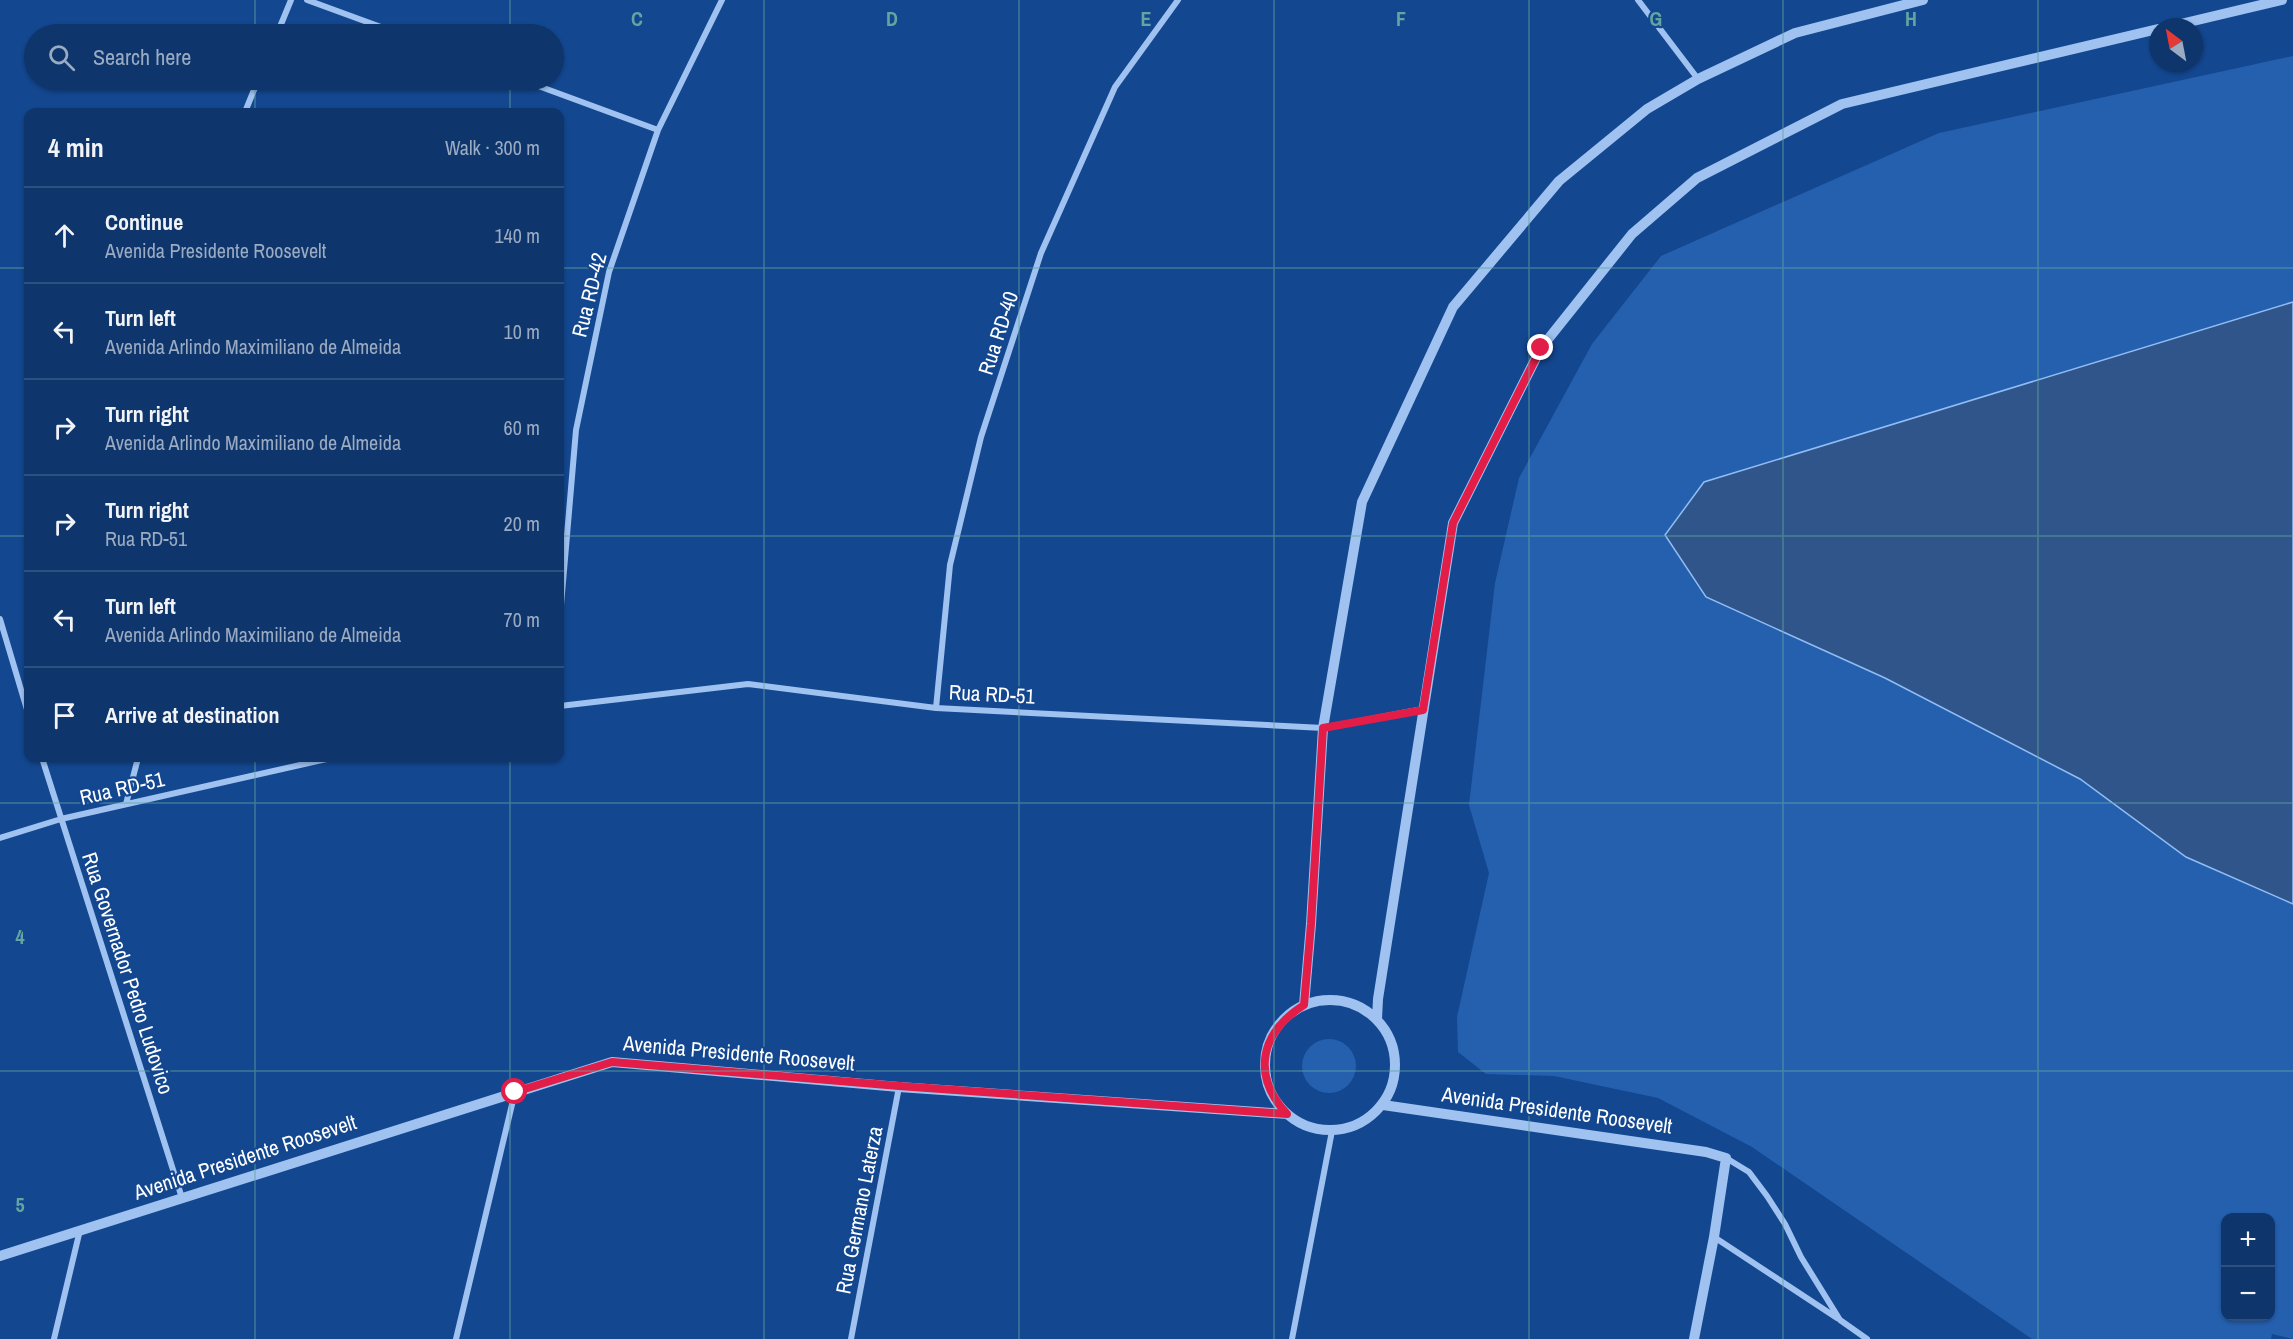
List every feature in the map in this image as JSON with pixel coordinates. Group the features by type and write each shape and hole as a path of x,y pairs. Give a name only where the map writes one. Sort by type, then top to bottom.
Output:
{"street":[{"path":"281,24 291,0"},
{"path":"307,0 373,24"},
{"name":"Rua RD-42","path":"564,570 576,430 609,272 658,130 722,0"},
{"name":"Rua RD-40","path":"936,708 950,565 981,437 1041,253 1116,87 1178,0"},
{"path":"1638,0 1698,79"},
{"path":"1304,1005 1323,728 1362,502 1453,306 1559,181 1647,109 1698,79 1795,33 1923,0"},
{"path":"2203,19 2282,0"},
{"path":"1377,1018 1378,999 1453,523 1541,348 1632,234 1697,178 1842,104 2149,31"},
{"path":"247,108 254,90"},
{"path":"549,90 658,130"},
{"path":"0,619 24,700"},
{"name":"Rua RD-51","path":"564,706 748,684 936,708 1323,728 1423,710"},
{"name":"Rua Governador Pedro Ludovico","path":"43,762 182,1198"},
{"path":"126,804 137,762"},
{"name":"Rua RD-51","path":"0,838 61,819 313,762"},
{"path":"1323,1000 1342,1000 1361,1007 1377,1018 1388,1033 1395,1050 1392,1088 1383,1105 1368,1118 1351,1127 1332,1131 1300,1124 1287,1114 1276,1102 1265,1072 1266,1052 1274,1033 1286,1016 1304,1005 1323,1000"},
{"name":"Avenida Presidente Roosevelt","path":"0,1256 612,1062 899,1086 1287,1114"},
{"name":"Rua Germano Laterza","path":"851,1339 899,1086"},
{"path":"456,1339 515,1092"},
{"name":"Avenida Presidente Roosevelt","path":"1383,1105 1706,1152 1726,1158"},
{"path":"1292,1339 1332,1131"},
{"path":"1694,1339 1714,1237 1726,1158 1749,1172 1767,1196 1840,1320"},
{"path":"54,1339 80,1230"},
{"path":"1714,1237 1867,1339"}],"shaded area":[{"path":"2293,56 2293,302 1704,482 1706,597 1885,678 2080,779 2186,857 2293,904 2293,1339 2272,1334 2271,1339 2032,1339 1752,1147 1658,1098 1554,1076 1486,1074 1458,1052 1457,1017 1489,873 1469,805 1495,583 1519,478 1592,344 1661,256 1939,133"},
{"path":"2293,302 2293,904 2186,857 2080,779 1885,678 1706,597 1665,535 1704,482"},
{"path":"1329,1039 1339,1041 1348,1047 1354,1056 1356,1066 1354,1076 1348,1085 1339,1091 1329,1093 1319,1091 1310,1085 1304,1076 1302,1066 1304,1056 1310,1047 1319,1041"}],"route":[{"path":"515,1092 612,1062 899,1086 1287,1114 1276,1102 1269,1088 1265,1072 1266,1052 1274,1033 1286,1016 1304,1005 1323,728 1423,710 1453,523 1541,348"}]}
